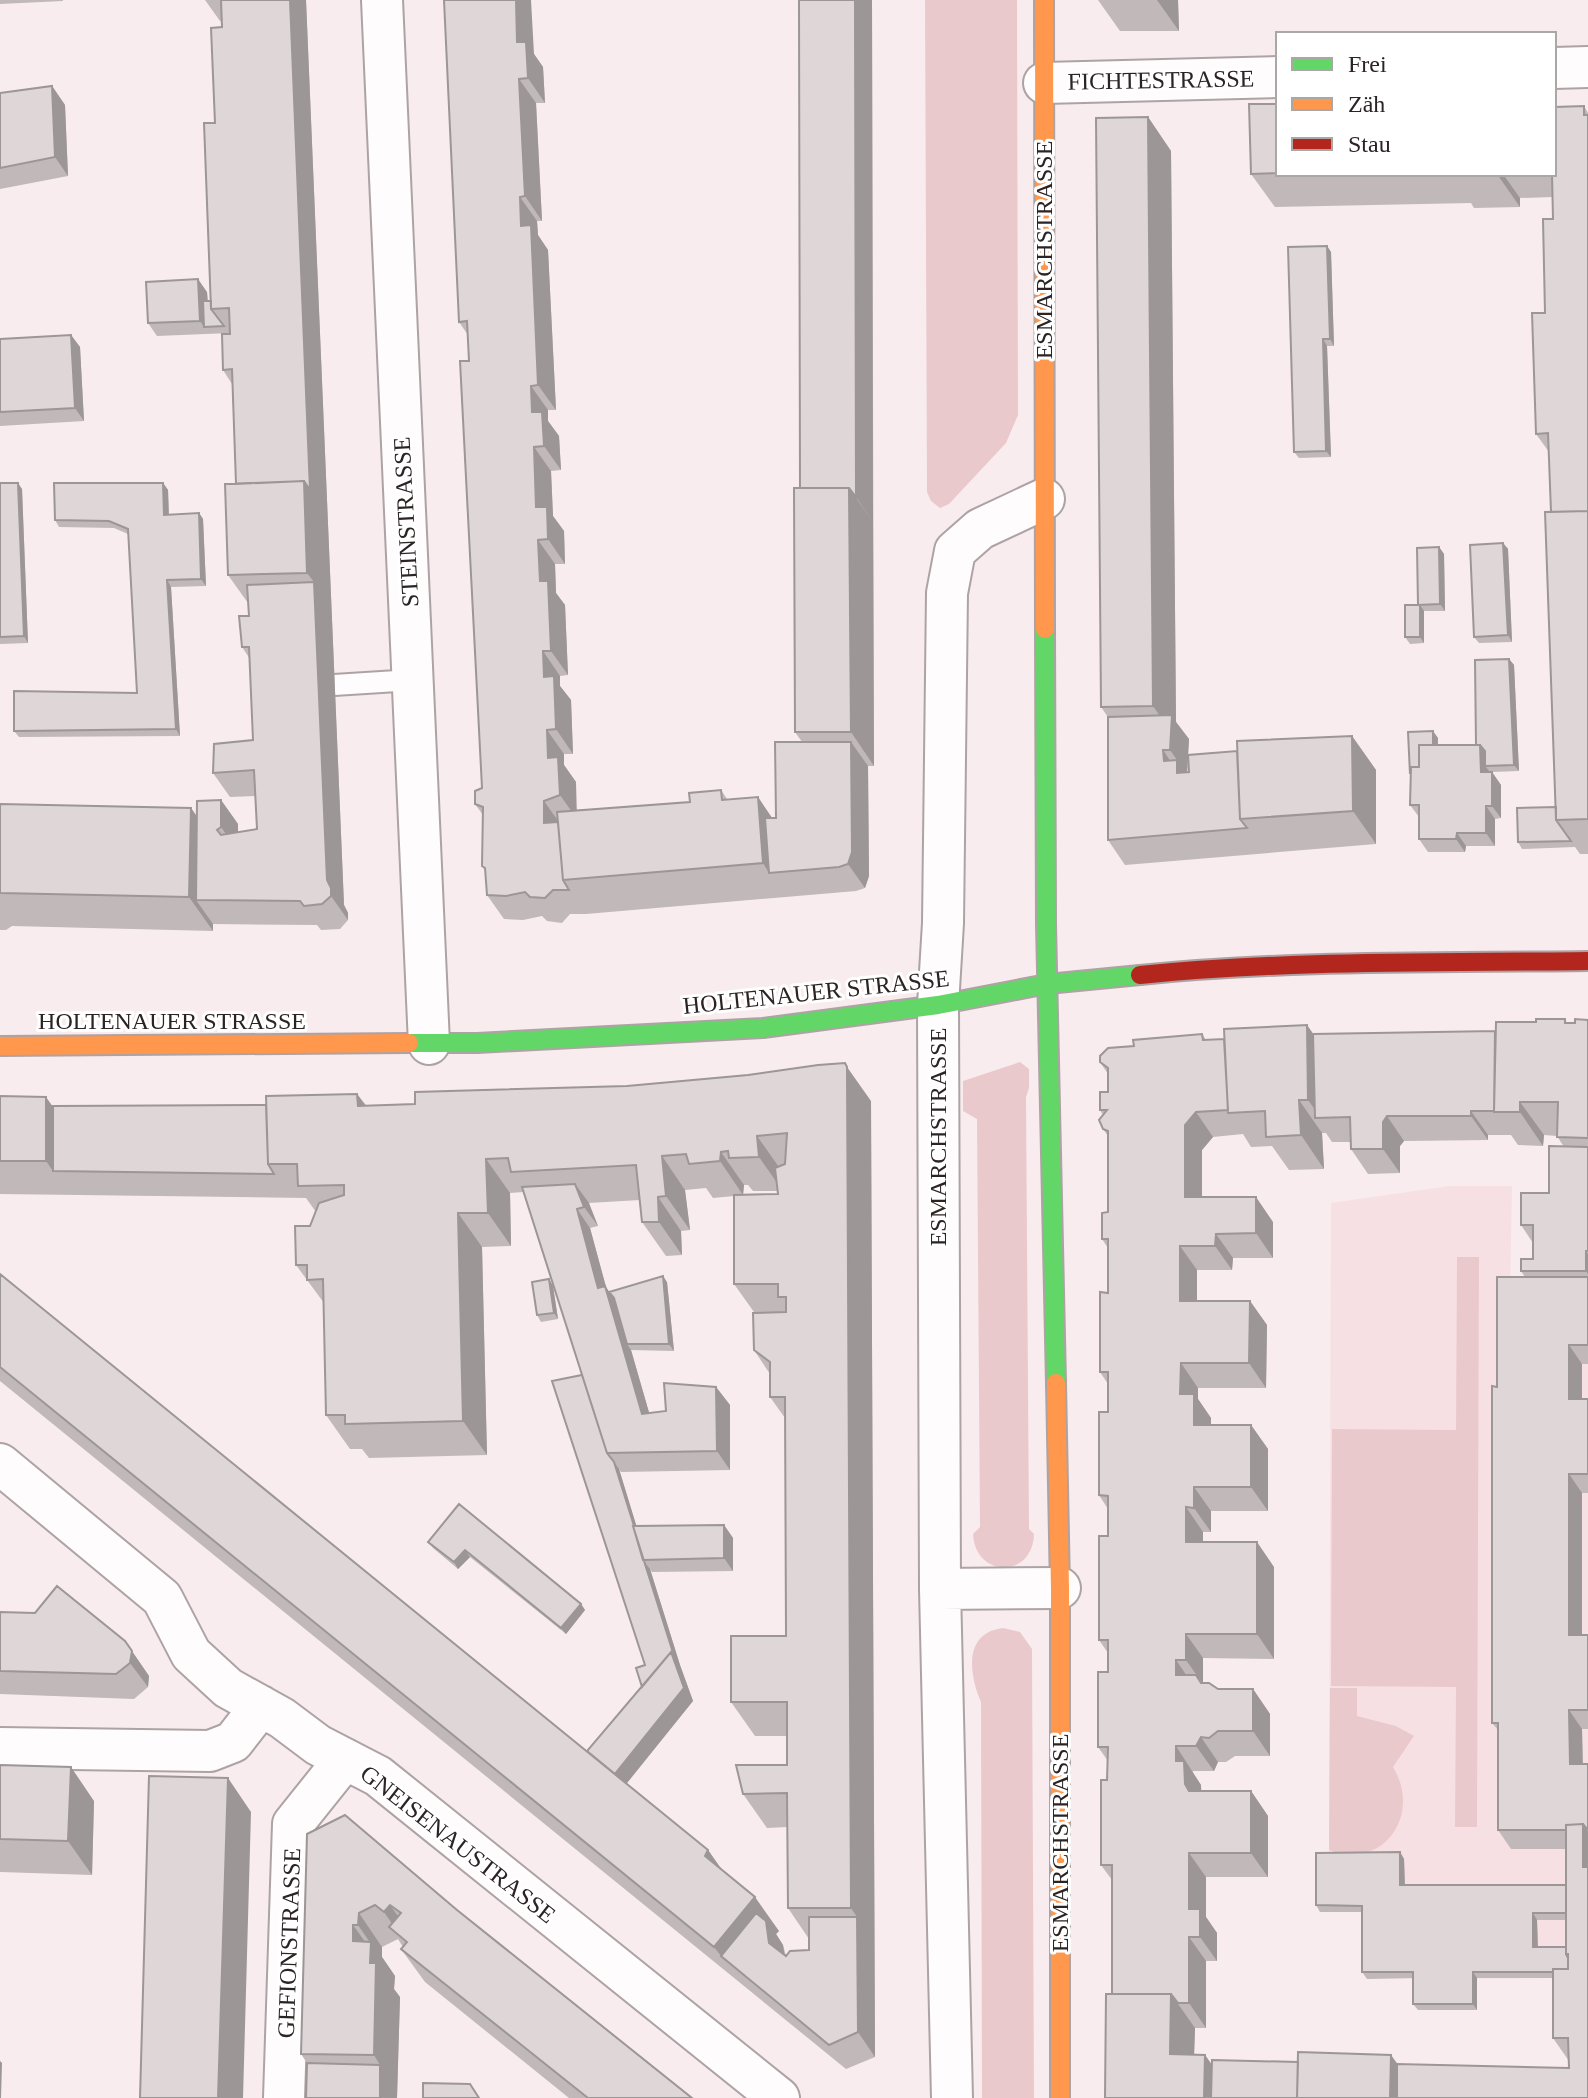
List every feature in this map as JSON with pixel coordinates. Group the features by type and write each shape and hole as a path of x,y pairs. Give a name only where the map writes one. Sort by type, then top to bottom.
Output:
{"street":[{"name":"STEINSTRASSE","path":"382,0 429,1044"},
{"name":"ESMARCHSTRASSE","path":"1044,0 1047,984 1060,1588 1060,2098"},
{"path":"1556,68 1588,67"},
{"name":"FICHTESTRASSE","path":"1044,83 1276,77"},
{"name":"ESMARCHSTRASSE","path":"952,2098 940,1589 938,1005 943,923 947,593 955,551 980,529 1044,499"},
{"name":"HOLTENAUER STRASSE","path":"0,1046 429,1044 763,1028 938,1005 1047,984 1190,970 1412,962 1588,961"},
{"name":"GNEISENAUSTRASSE","path":"0,1464 162,1598 191,1654 228,1688 282,1718 318,1745 378,1776 779,2098"},
{"path":"940,1589 1060,1588"},
{"path":"0,1748 210,1751 233,1742 261,1706"},
{"name":"GEFIONSTRASSE","path":"284,2098 293,1824 345,1759"}],"lane":[{"path":"334,685 413,680"}],"shaded area":[{"path":"925,0 1017,0 1018,415 1006,443 949,504 940,508 931,501 927,492"},
{"path":"1020,1062 1029,1069 1026,1097 1029,1529 1034,1534 1031,1549 1024,1559 1004,1567 983,1559 976,1548 973,1534 980,1527 977,1119 963,1111 963,1081"},
{"path":"1449,1186 1512,1186 1510,1295 1588,1295 1588,1978 1367,1979 1366,1912 1320,1912 1320,1859 1329,1859 1331,1203"},
{"path":"1457,1257 1479,1257 1477,1827 1455,1827 1456,1687 1331,1686 1332,1429 1456,1430"},
{"path":"1003,1628 1020,1632 1032,1649 1034,2098 982,2098 981,1702 974,1679 972,1656 981,1638 990,1631"},
{"path":"1330,1688 1357,1688 1357,1716 1396,1726 1414,1736 1393,1767 1401,1785 1403,1803 1400,1819 1381,1845 1366,1852 1349,1854 1329,1850"}],"building":[{"path":"221,0 290,0 310,490 304,481 236,484 232,369 223,370 222,334 230,334 229,308 211,309 204,123 215,123 211,28 222,27"},
{"path":"444,0 516,0 517,42 526,42 528,78 519,79 525,196 520,197 521,226 531,225 538,385 531,386 532,412 542,412 544,446 534,447 536,507 547,507 548,539 538,540 540,581 548,581 551,651 543,651 544,677 554,676 556,729 547,730 548,758 558,757 560,795 544,801 544,823 558,822 563,880 569,890 553,890 545,898 530,897 525,892 506,896 487,895 485,868 482,866 483,807 475,804 475,791 482,788 460,361 469,361 467,321 459,322"},
{"path":"799,0 855,0 856,497 849,488 800,488"},
{"path":"52,86 55,157 0,168 0,93"},
{"path":"1249,104 1276,104 1276,173 1251,174"},
{"path":"1584,106 1584,115 1588,115 1588,511 1551,512 1548,433 1536,434 1532,313 1545,313 1543,219 1553,219 1556,107"},
{"path":"1148,117 1153,706 1101,707 1096,118"},
{"path":"1327,246 1330,339 1323,339 1326,451 1294,452 1288,247"},
{"path":"198,279 200,321 148,323 146,282"},
{"path":"203,301 211,301 211,309 224,326 204,327"},
{"path":"71,335 75,408 0,412 0,339"},
{"path":"304,481 307,573 228,575 225,484"},
{"path":"0,483 18,483 24,636 0,637"},
{"path":"54,483 163,483 164,515 199,513 201,579 167,580 176,729 14,731 14,691 137,693 128,529 109,521 55,520"},
{"path":"794,488 849,488 851,732 795,732"},
{"path":"1588,511 1588,819 1556,820 1545,512"},
{"path":"1503,543 1508,635 1474,637 1470,545"},
{"path":"1439,547 1440,604 1418,605 1417,548"},
{"path":"314,582 327,880 331,896 322,904 304,906 300,901 196,900 197,801 221,800 221,827 217,830 221,835 257,829 254,770 213,773 214,744 253,740 249,647 242,647 239,616 249,616 247,585"},
{"path":"1405,605 1420,605 1420,637 1405,637"},
{"path":"1509,659 1514,765 1485,766 1485,751 1476,745 1475,660"},
{"path":"1172,715 1170,750 1163,750 1164,761 1177,760 1177,773 1189,772 1188,755 1237,751 1240,819 1247,828 1108,840 1108,717"},
{"path":"1433,731 1433,745 1419,745 1419,767 1411,767 1410,774 1408,732"},
{"path":"1352,736 1353,811 1240,819 1237,741"},
{"path":"775,742 851,742 852,852 848,864 769,873 765,818 776,818"},
{"path":"1419,745 1480,745 1481,772 1492,772 1492,806 1486,806 1486,833 1457,833 1456,839 1419,839 1419,805 1410,805 1411,767 1419,767"},
{"path":"721,790 722,800 758,797 763,863 563,880 557,812 690,802 689,793"},
{"path":"0,804 191,808 189,897 0,893"},
{"path":"1556,807 1556,820 1571,841 1518,842 1517,808"},
{"path":"1536,1019 1565,1019 1565,1023 1575,1023 1575,1019 1588,1020 1588,1138 1557,1137 1558,1102 1520,1102 1520,1112 1494,1112 1496,1022 1536,1022"},
{"path":"1307,1025 1308,1100 1299,1100 1301,1135 1266,1137 1265,1111 1228,1113 1224,1029"},
{"path":"1495,1031 1494,1111 1471,1111 1471,1116 1387,1116 1383,1122 1383,1149 1351,1149 1350,1117 1315,1118 1313,1034"},
{"path":"1202,1034 1203,1040 1224,1039 1228,1110 1196,1112 1185,1125 1185,1197 1256,1197 1256,1233 1216,1234 1215,1246 1180,1246 1180,1301 1250,1301 1249,1363 1181,1363 1180,1394 1194,1394 1194,1425 1251,1425 1251,1487 1194,1487 1194,1508 1186,1507 1186,1542 1257,1542 1257,1634 1186,1634 1186,1660 1176,1660 1176,1675 1196,1675 1201,1683 1209,1683 1218,1689 1253,1689 1253,1731 1218,1731 1209,1738 1201,1737 1196,1746 1176,1746 1176,1761 1184,1761 1185,1784 1189,1791 1251,1791 1251,1853 1189,1853 1189,1909 1200,1909 1200,1937 1189,1937 1189,2003 1178,2003 1171,1994 1112,1994 1112,1865 1101,1865 1101,1780 1107,1780 1108,1747 1098,1747 1098,1672 1108,1672 1108,1640 1099,1640 1099,1536 1108,1536 1108,1496 1099,1495 1099,1412 1108,1412 1108,1372 1100,1372 1100,1292 1108,1293 1108,1239 1102,1239 1102,1213 1108,1212 1108,1131 1103,1129 1099,1120 1107,1110 1100,1110 1100,1092 1108,1092 1108,1068 1100,1062 1100,1056 1108,1048 1134,1046 1133,1040"},
{"path":"845,1063 851,1908 788,1908 787,1793 743,1794 736,1765 787,1765 787,1702 731,1702 731,1636 786,1636 785,1397 770,1397 770,1362 754,1350 753,1313 786,1312 786,1297 778,1297 778,1284 734,1284 734,1195 778,1194 775,1168 785,1164 787,1133 757,1136 759,1157 729,1158 728,1151 721,1152 720,1161 689,1164 686,1154 662,1156 666,1196 658,1197 659,1222 642,1222 636,1165 511,1172 508,1158 486,1159 488,1213 458,1213 463,1421 345,1424 345,1415 326,1415 323,1279 307,1280 307,1265 296,1265 295,1226 310,1226 319,1203 344,1195 344,1185 298,1186 297,1164 268,1164 266,1096 357,1094 358,1106 415,1104 415,1092 627,1086"},
{"path":"0,1096 46,1097 46,1161 0,1161"},
{"path":"266,1105 268,1164 274,1174 53,1171 53,1106"},
{"path":"1549,1146 1588,1147 1586,1271 1521,1271 1521,1259 1533,1259 1533,1225 1521,1225 1521,1193 1549,1193"},
{"path":"575,1184 584,1207 577,1209 598,1288 605,1286 642,1414 666,1411 664,1383 716,1387 717,1451 607,1453 522,1187"},
{"path":"0,1274 708,1850 705,1856 755,1897 714,1947 0,1367"},
{"path":"663,1276 669,1344 627,1344 614,1298 609,1292"},
{"path":"1497,1277 1588,1277 1588,1345 1569,1345 1569,1399 1588,1399 1588,1474 1569,1474 1569,1635 1588,1635 1588,1710 1569,1710 1570,1764 1588,1764 1588,1830 1583,1824 1566,1825 1566,1830 1498,1830 1498,1723 1492,1723 1492,1386 1497,1387"},
{"path":"549,1279 554,1313 537,1315 532,1282"},
{"path":"582,1375 607,1453 614,1462 675,1659 671,1652 642,1687 636,1668 645,1665 552,1381"},
{"path":"459,1504 581,1604 561,1628 465,1550 454,1562 428,1542"},
{"path":"724,1525 724,1558 643,1560 633,1526"},
{"path":"57,1586 125,1641 132,1651 130,1663 116,1674 0,1671 0,1612 35,1613"},
{"path":"671,1652 684,1688 615,1774 587,1751"},
{"path":"0,1765 71,1767 68,1841 0,1839"},
{"path":"149,1776 228,1778 218,2098 140,2098"},
{"path":"345,1815 457,1910 692,2098 588,2098 401,1949 407,1942 389,1927 401,1913 390,1905 384,1912 375,1905 359,1913 358,1925 353,1925 353,1941 371,1942 370,1963 376,1963 374,2055 301,2054 307,1834"},
{"path":"1583,1824 1583,1867 1588,1867 1588,2098 1397,2098 1397,2064 1569,2068 1568,2038 1553,2038 1553,1969 1568,1969 1566,1825"},
{"path":"1400,1852 1400,1885 1566,1885 1566,1913 1533,1913 1533,1947 1566,1947 1568,1969 1553,1969 1553,1972 1473,1972 1473,2004 1413,2004 1413,1972 1362,1972 1362,1906 1316,1905 1316,1853"},
{"path":"756,1913 766,1921 769,1943 786,1956 790,1951 809,1950 809,1917 857,1917 858,2032 829,2045 721,1956"},
{"path":"1106,1994 1171,1994 1170,2054 1205,2055 1204,2098 1105,2098"},
{"path":"1298,2052 1391,2055 1390,2098 1297,2098"},
{"path":"1212,2060 1298,2062 1297,2098 1211,2098"},
{"path":"307,2063 380,2065 380,2098 306,2098"},
{"path":"423,2083 470,2084 479,2098 423,2098"}],"traffic: fast":[{"path":"1045,629 1046,924 1056,1383"},
{"path":"409,1043 477,1043 763,1028 938,1005 1047,984 1140,975"}],"traffic: slow":[{"path":"1044,0 1045,629"},
{"path":"0,1046 409,1043"},
{"path":"1056,1383 1060,1588 1060,2098"}],"traffic: jam":[{"path":"1140,975 1308,965 1588,961"}]}
